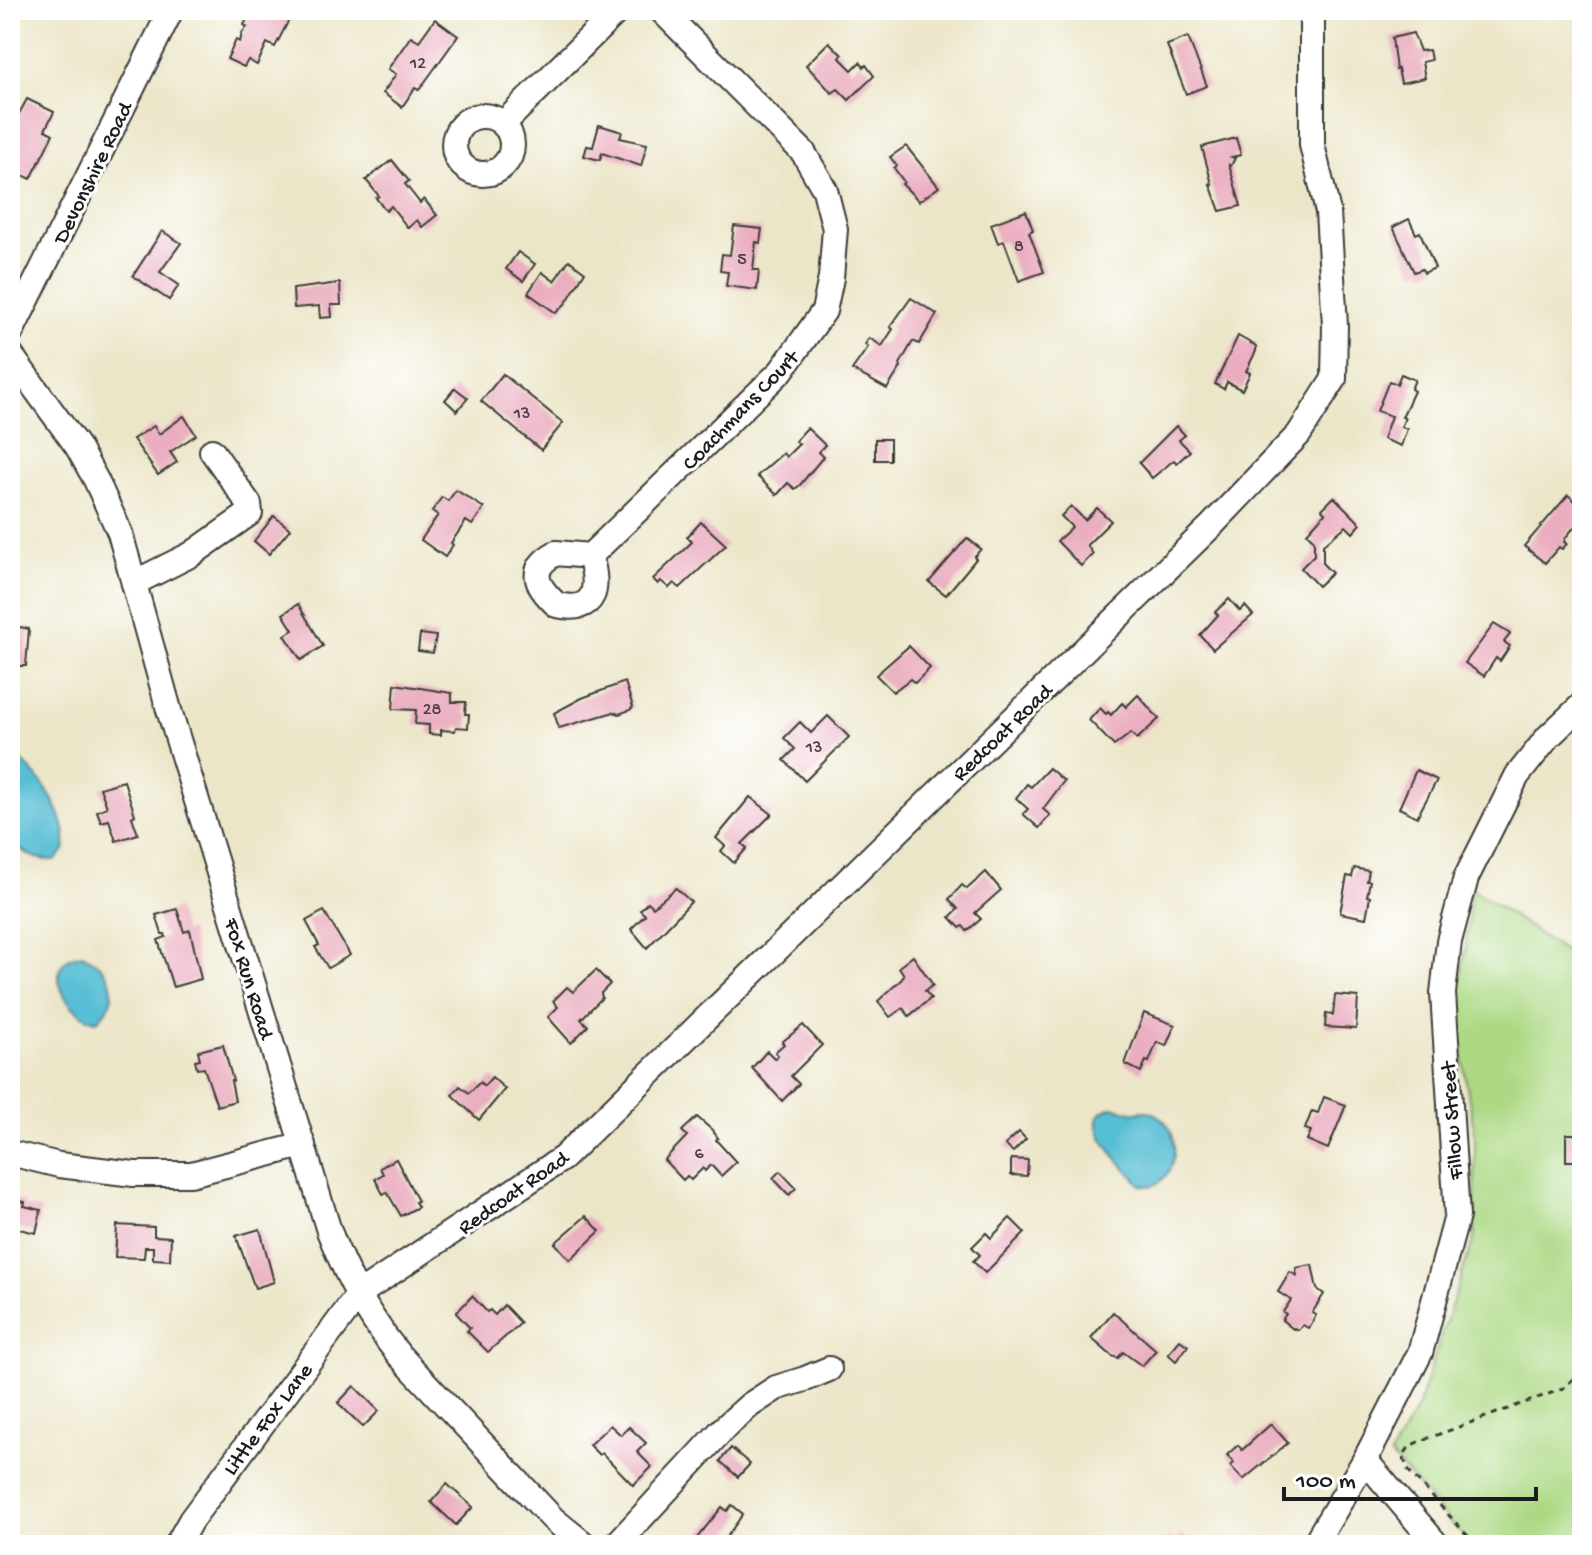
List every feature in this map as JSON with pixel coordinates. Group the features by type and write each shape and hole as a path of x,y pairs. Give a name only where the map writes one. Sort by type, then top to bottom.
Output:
{"street":[{"name":"Devonshire Road","path":"10,334 171,10"},
{"path":"503,124 618,10"},
{"name":"Coachmans Court","path":"590,556 781,371 824,311 831,278 835,229 825,190 803,152 661,10"},
{"name":"Redcoat Road","path":"359,1294 563,1158 1212,525 1299,434 1334,379 1335,325 1328,212 1312,145 1312,10"},
{"name":"Fox Run Road","path":"10,354 77,446 120,533 169,710 329,1231 342,1264 385,1338 553,1519 585,1545"},
{"path":"134,583 192,554 250,513 249,504 212,451"},
{"name":"Fillow Street","path":"1314,1545 1365,1460 1420,1353 1457,1216 1443,993 1449,941 1466,878 1517,776 1548,737 1582,705"},
{"path":"10,1153 59,1165 134,1174 191,1174 303,1145"},
{"name":"Little Fox Lane","path":"177,1545 191,1520 359,1294"},
{"path":"616,1545 723,1429 750,1405 776,1388 829,1369"},
{"path":"1365,1460 1437,1545"}],"path":[{"path":"1476,1545 1408,1470 1403,1456 1406,1450 1418,1442 1562,1389 1582,1371"}],"green space":[{"path":"1471,888 1582,963 1582,1545 1471,1545 1390,1455 1418,1406 1475,1235 1475,1134 1459,1039 1459,986"}],"water":[{"path":"11,756 32,770 58,811 65,839 64,850 56,860 30,856 10,839"},
{"path":"82,954 101,967 111,984 110,1002 97,1021 76,1010 61,989 61,967 68,959"},
{"path":"1113,1107 1132,1112 1148,1111 1163,1120 1171,1131 1173,1158 1162,1180 1153,1185 1141,1185 1106,1144 1098,1122 1102,1113"}],"building":[{"path":"255,10 274,10 290,18 275,47 267,43 257,65 248,60 244,67 227,59 236,40 240,42 247,27 244,25"},
{"path":"435,19 458,36 419,90 415,88 402,107 383,93 396,74 388,69 411,36 419,41"},
{"path":"1413,33 1420,51 1429,50 1431,60 1422,62 1425,78 1401,83 1392,38"},
{"path":"1188,37 1207,86 1186,94 1167,45"},
{"path":"829,42 852,70 860,62 874,76 849,100 838,89 832,93 806,65"},
{"path":"27,99 54,112 45,130 53,134 31,179 10,169 10,149 16,136 10,130"},
{"path":"599,125 622,132 620,138 647,144 641,166 602,153 600,160 584,156 587,146 593,147"},
{"path":"1236,138 1241,155 1232,157 1235,158 1229,165 1241,206 1220,211 1202,147"},
{"path":"906,146 939,187 919,201 902,184 904,182 894,168 897,166 890,157"},
{"path":"392,160 409,181 405,184 420,203 424,199 437,215 422,227 417,220 408,228 391,206 386,211 366,180"},
{"path":"1026,211 1033,230 1029,232 1044,272 1019,281 1004,241 998,243 991,224"},
{"path":"1409,219 1416,234 1420,232 1435,268 1424,273 1422,269 1414,272 1393,227"},
{"path":"734,226 762,229 760,243 756,242 753,270 759,270 757,290 726,286 728,272 720,271 722,254 730,255"},
{"path":"162,231 181,243 160,272 179,285 169,300 133,276"},
{"path":"518,252 535,264 523,281 506,269"},
{"path":"569,260 585,272 556,313 528,293 542,272 554,281"},
{"path":"340,283 341,305 331,305 332,317 320,318 319,306 294,308 293,289"},
{"path":"911,298 937,314 919,344 913,341 887,389 852,370 868,347 865,345 869,338 882,346 893,329 890,327"},
{"path":"1238,336 1256,346 1256,351 1246,371 1250,373 1242,390 1227,382 1224,389 1215,384"},
{"path":"503,374 563,423 541,450 481,401"},
{"path":"1401,374 1415,380 1411,389 1414,391 1402,417 1405,418 1401,427 1407,429 1401,446 1383,439 1391,416 1377,411 1389,381 1397,384"},
{"path":"455,388 468,398 457,411 445,400"},
{"path":"184,416 196,435 170,452 177,462 158,475 133,439 154,426 159,434"},
{"path":"1176,426 1185,435 1179,440 1190,451 1152,478 1139,463"},
{"path":"807,428 825,445 818,452 823,457 800,485 795,489 788,483 777,495 757,476 783,453 786,457 799,444 795,441"},
{"path":"875,439 890,439 890,460 875,460"},
{"path":"456,490 484,508 472,525 466,521 445,557 421,540 438,515 432,511 442,497 448,501"},
{"path":"1568,495 1582,507 1582,518 1566,537 1564,542 1567,544 1562,549 1559,547 1545,563 1524,546"},
{"path":"1334,497 1361,524 1353,533 1346,526 1323,545 1323,564 1332,573 1318,586 1301,568 1314,555 1314,540 1307,533 1325,513 1322,509"},
{"path":"1071,506 1085,520 1097,508 1111,521 1087,545 1093,554 1081,566 1057,541 1072,527 1061,516"},
{"path":"274,516 290,529 269,554 254,541"},
{"path":"701,522 726,545 680,588 674,583 669,588 661,581 658,584 653,579 692,542 687,537"},
{"path":"967,538 981,549 946,595 929,582"},
{"path":"1229,599 1240,611 1245,606 1253,615 1213,649 1200,635 1218,615 1215,612"},
{"path":"298,604 323,646 301,660 285,635 293,630 283,614"},
{"path":"1494,624 1510,634 1504,642 1510,646 1500,661 1496,658 1484,676 1465,663"},
{"path":"10,628 29,629 26,666 10,666"},
{"path":"420,634 436,636 433,653 418,651"},
{"path":"909,646 930,668 915,683 910,679 893,692 876,675"},
{"path":"625,682 633,707 630,710 559,728 554,713 582,698"},
{"path":"395,684 452,693 452,702 466,702 468,728 441,730 441,735 429,734 429,725 415,724 416,710 393,709"},
{"path":"1138,695 1159,719 1137,739 1131,733 1114,746 1089,720 1100,708 1111,715 1122,703 1126,707"},
{"path":"828,716 849,737 805,781 784,760 795,749 784,738 800,722 811,733"},
{"path":"1049,768 1064,781 1043,809 1050,815 1039,828 1023,814 1028,809 1016,798 1027,784 1031,787"},
{"path":"1416,770 1437,780 1417,817 1399,808"},
{"path":"124,781 138,834 116,841 109,820 101,822 97,811 107,807 100,788"},
{"path":"750,797 772,814 742,844 747,848 734,863 721,851 725,846 716,838"},
{"path":"1354,868 1369,871 1367,896 1370,897 1366,918 1340,913 1347,876 1352,877"},
{"path":"986,872 1001,890 975,913 981,919 967,931 950,917 958,909 949,899 962,885 967,889"},
{"path":"676,888 691,902 647,948 631,929 645,915 640,910 648,902 653,907"},
{"path":"177,909 184,932 190,930 201,979 173,987 158,940 166,937 162,934 156,915"},
{"path":"324,911 350,955 328,968 315,947 319,945 306,921"},
{"path":"913,956 933,985 925,991 931,998 909,1016 903,1008 890,1017 878,1001 902,979 904,975 899,967"},
{"path":"596,970 610,984 601,993 602,998 581,1019 588,1026 571,1043 548,1017 558,1007 553,1001 567,987 573,992"},
{"path":"1335,995 1358,997 1356,1029 1325,1027 1326,1014 1333,1015"},
{"path":"1144,1013 1175,1025 1166,1046 1157,1042 1141,1072 1125,1064"},
{"path":"803,1025 822,1045 791,1076 799,1084 782,1101 752,1068 767,1051 775,1059 778,1055 775,1052 784,1044 782,1042"},
{"path":"223,1045 235,1101 217,1106 204,1068 197,1069 195,1060 200,1059 198,1051"},
{"path":"492,1077 505,1089 479,1120 452,1095 460,1086 469,1093 480,1082 484,1086"},
{"path":"1324,1097 1346,1105 1328,1149 1307,1140 1311,1131 1305,1129 1312,1111 1318,1113"},
{"path":"697,1117 712,1130 718,1138 716,1140 736,1162 721,1176 711,1165 691,1180 687,1176 683,1180 664,1160 687,1136 682,1131"},
{"path":"1019,1132 1026,1139 1013,1152 1005,1145"},
{"path":"1566,1134 1582,1134 1582,1161 1566,1161"},
{"path":"396,1159 418,1201 415,1202 418,1207 401,1216 375,1179 383,1174 380,1168"},
{"path":"1011,1159 1028,1160 1027,1176 1011,1175"},
{"path":"780,1171 796,1188 789,1195 773,1178"},
{"path":"10,1199 41,1210 36,1233 15,1228 13,1237 10,1237"},
{"path":"586,1216 600,1231 570,1260 555,1243"},
{"path":"1010,1218 1025,1233 985,1273 973,1261 980,1255 972,1247 986,1233 991,1238"},
{"path":"117,1225 154,1227 154,1236 171,1237 170,1260 153,1259 153,1247 145,1247 144,1258 115,1257"},
{"path":"260,1229 274,1282 255,1288 236,1236"},
{"path":"1312,1265 1317,1289 1324,1294 1312,1313 1316,1315 1308,1328 1303,1325 1298,1330 1293,1329 1282,1320 1291,1300 1278,1292 1290,1272 1297,1276 1296,1268"},
{"path":"472,1296 487,1312 490,1310 495,1315 504,1305 521,1323 488,1352 467,1331 470,1328 456,1313"},
{"path":"1113,1312 1156,1350 1142,1366 1123,1352 1118,1358 1112,1356 1091,1338"},
{"path":"1180,1340 1188,1346 1176,1361 1168,1354"},
{"path":"354,1386 379,1411 363,1427 338,1403"},
{"path":"1271,1424 1288,1443 1243,1480 1230,1466 1234,1463 1227,1455 1238,1445 1242,1450"},
{"path":"610,1425 621,1435 629,1427 646,1443 637,1452 652,1467 633,1485 602,1453 599,1455 589,1445"},
{"path":"731,1448 750,1464 738,1477 720,1461"},
{"path":"447,1484 473,1507 456,1525 431,1502"},
{"path":"732,1505 743,1514 721,1545 705,1545 697,1538 722,1507 727,1511"},
{"path":"1182,1534 1189,1541 1193,1537 1201,1545 1163,1545 1169,1538 1175,1543"}]}
